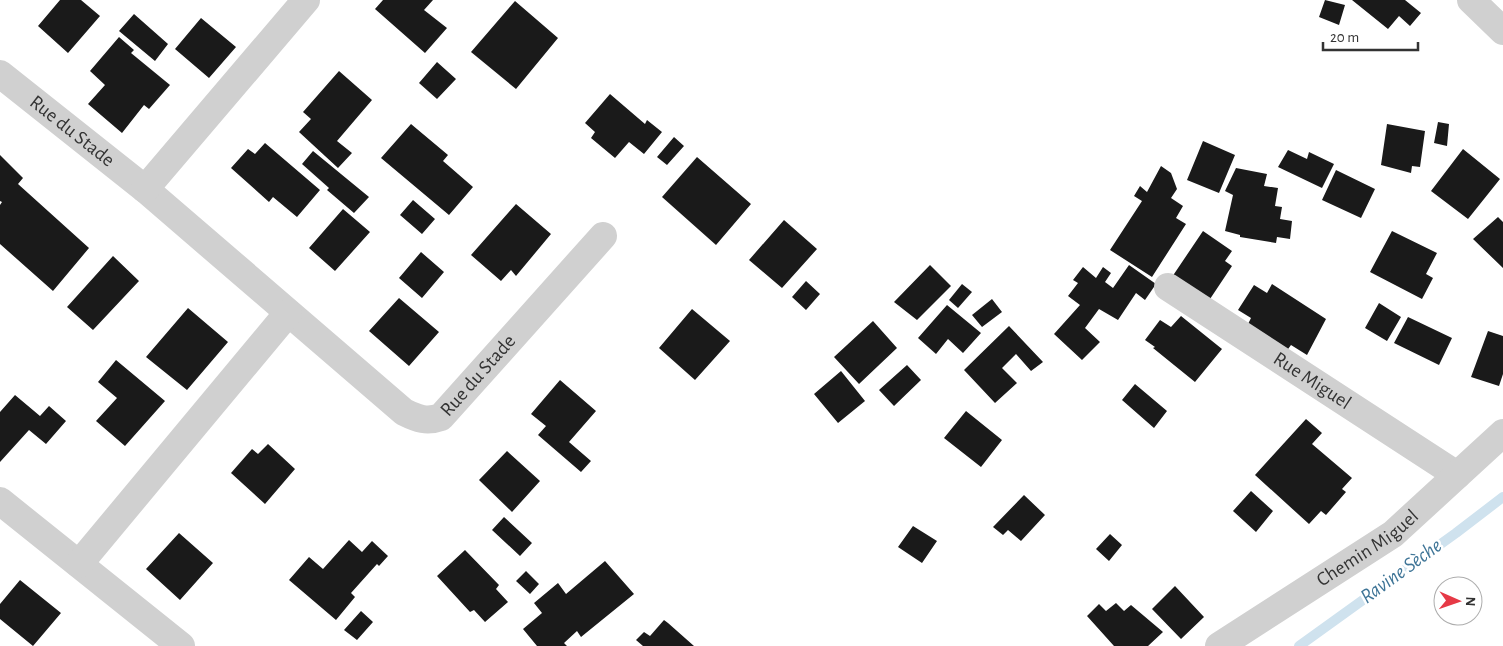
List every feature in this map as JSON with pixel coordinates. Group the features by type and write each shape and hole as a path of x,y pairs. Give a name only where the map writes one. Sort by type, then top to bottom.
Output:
{"street":[{"path":"145,189 306,0"},
{"path":"1471,0 1503,31"},
{"name":"Rue du Stade","path":"0,74 145,189 288,314 404,412 417,419 430,420 441,417 603,236"},
{"name":"Rue Miguel","path":"1168,287 1457,475"},
{"path":"79,564 288,314"},
{"name":"Chemin Miguel","path":"1219,646 1393,534 1503,433"},
{"path":"0,501 181,646"}],"building":[{"path":"60,0 81,0 100,16 68,53 38,26"},
{"path":"383,0 433,0 424,10 447,28 425,53 375,9"},
{"path":"1325,0 1345,5 1339,25 1319,17"},
{"path":"1352,0 1405,0 1421,13 1410,26 1399,16 1388,29"},
{"path":"515,1 558,38 516,89 471,52"},
{"path":"134,14 168,44 155,61 119,31"},
{"path":"201,18 236,47 209,78 175,49"},
{"path":"119,37 134,50 131,53 170,85 149,109 144,105 122,133 88,104 105,85 90,71"},
{"path":"437,62 456,79 437,99 419,83"},
{"path":"339,71 372,100 337,141 352,153 338,168 299,132 311,119 303,112"},
{"path":"610,94 645,124 647,120 662,132 644,154 629,142 615,158 591,138 595,132 585,123"},
{"path":"1438,122 1449,124 1447,146 1434,143"},
{"path":"411,124 448,155 443,161 473,187 449,215 381,158"},
{"path":"1387,124 1425,131 1420,167 1412,166 1411,173 1381,165"},
{"path":"674,137 684,146 667,165 657,157"},
{"path":"1203,141 1235,155 1219,193 1187,180"},
{"path":"265,143 320,190 297,217 273,197 269,202 231,168 248,149 255,154"},
{"path":"1463,149 1500,179 1468,219 1431,191"},
{"path":"1288,150 1307,159 1309,152 1334,164 1322,188 1278,167"},
{"path":"313,151 369,197 354,213 327,190 329,188 302,164"},
{"path":"0,155 23,178 18,184 89,248 53,291 0,244 0,205 2,202 0,201"},
{"path":"697,157 751,204 716,245 662,197"},
{"path":"1161,166 1171,173 1177,189 1171,198 1183,206 1176,218 1186,224 1152,277 1110,250 1142,201 1134,196 1140,186 1147,192"},
{"path":"1236,168 1267,174 1264,186 1278,188 1275,206 1282,207 1280,219 1292,221 1290,239 1277,237 1276,243 1240,237 1240,235 1225,231 1233,195 1225,191"},
{"path":"1336,170 1375,189 1361,218 1322,200"},
{"path":"413,200 435,219 422,234 400,215"},
{"path":"516,204 551,234 516,276 511,270 501,281 471,255"},
{"path":"343,209 370,232 335,271 309,248"},
{"path":"1498,217 1503,222 1503,268 1473,239"},
{"path":"784,220 817,249 782,288 749,260"},
{"path":"1203,231 1232,251 1225,261 1232,266 1208,302 1172,277"},
{"path":"1392,231 1437,253 1426,274 1433,278 1422,299 1370,272"},
{"path":"421,252 444,272 422,298 399,278"},
{"path":"113,256 139,281 93,330 67,307"},
{"path":"930,265 951,286 917,320 894,302"},
{"path":"1129,265 1156,284 1145,300 1136,293 1118,320 1099,309 1085,328 1100,342 1082,360 1054,334 1080,305 1068,296 1078,283 1073,280 1083,267 1096,278 1103,267 1111,273 1105,282 1113,288"},
{"path":"806,281 820,294 806,310 792,297"},
{"path":"962,284 972,292 958,308 949,300"},
{"path":"1272,284 1326,319 1307,355 1291,345 1283,356 1245,330 1251,318 1238,310 1254,285 1267,293"},
{"path":"399,298 439,332 409,366 369,331"},
{"path":"992,299 1002,312 982,327 972,315"},
{"path":"1379,303 1401,317 1387,341 1365,328"},
{"path":"947,305 981,333 963,353 948,339 936,354 918,338"},
{"path":"188,308 228,342 187,390 146,357"},
{"path":"692,309 730,341 695,380 659,348"},
{"path":"1181,316 1222,349 1195,382 1145,340 1160,320 1171,327"},
{"path":"1408,317 1452,338 1439,365 1394,343"},
{"path":"873,321 897,348 859,384 834,357"},
{"path":"1009,326 1043,362 1031,371 1016,354 1002,368 1017,383 995,403 964,370"},
{"path":"1488,331 1503,336 1503,374 1499,386 1471,377"},
{"path":"116,360 165,401 125,446 96,421 117,398 98,382"},
{"path":"907,365 921,380 894,406 879,390"},
{"path":"841,371 865,401 838,423 814,394"},
{"path":"560,380 596,411 569,442 591,461 581,472 538,435 546,426 531,414"},
{"path":"1135,384 1167,411 1154,428 1122,400"},
{"path":"15,395 40,416 49,406 66,421 46,444 29,430 0,462 0,412"},
{"path":"966,411 1002,440 981,467 944,438"},
{"path":"1306,419 1322,433 1312,444 1352,478 1342,489 1346,492 1326,515 1321,511 1309,524 1255,475"},
{"path":"268,444 295,469 265,504 231,473 252,449 258,454"},
{"path":"507,451 540,481 512,512 479,480"},
{"path":"1251,491 1273,511 1256,532 1233,511"},
{"path":"1024,495 1045,515 1021,541 1008,530 1003,535 993,527"},
{"path":"504,517 532,543 520,556 492,530"},
{"path":"913,526 937,541 922,563 898,547"},
{"path":"179,533 213,563 180,600 146,569"},
{"path":"1110,534 1122,545 1109,561 1096,549"},
{"path":"349,540 362,552 372,541 388,556 379,566 377,564 351,593 355,597 336,620 289,580 309,557 323,569"},
{"path":"465,550 499,585 496,589 508,602 485,622 474,610 470,612 437,576"},
{"path":"605,561 634,594 581,637 577,631 564,643 567,646 537,646 523,629 542,613 534,603 558,583 566,594"},
{"path":"526,571 539,584 530,594 516,581"},
{"path":"20,580 61,613 33,646 0,619 0,604"},
{"path":"1175,586 1204,617 1181,639 1152,609"},
{"path":"1116,603 1124,611 1131,605 1163,632 1148,646 1114,646 1087,616 1099,604 1106,611"},
{"path":"361,611 373,622 357,640 344,630"},
{"path":"664,620 694,646 643,646 636,640 644,632 650,636"}],"waterway":[{"name":"Ravine Sèche","path":"1299,646 1503,497"}]}
